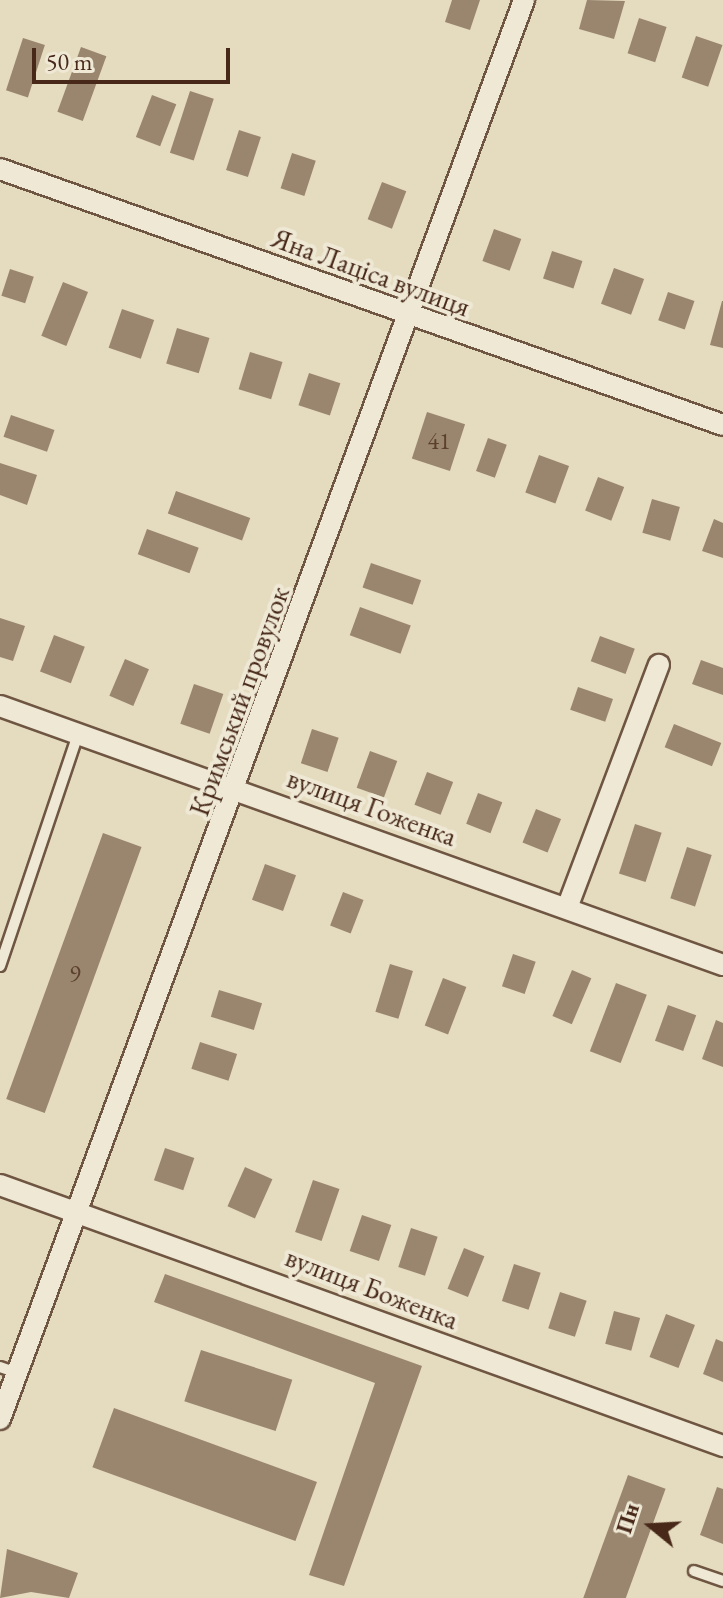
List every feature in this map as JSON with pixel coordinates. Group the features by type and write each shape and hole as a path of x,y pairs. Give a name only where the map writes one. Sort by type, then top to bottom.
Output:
{"street":[{"name":"Кримський провулок","path":"0,1419 8,1370 75,1211 237,788 524,0"},
{"name":"Яна Лаціса вулиця","path":"0,169 723,425"},
{"path":"567,908 659,665"},
{"name":"вулиця Гоженка","path":"0,706 237,788 723,965"},
{"name":"вулиця Боженка","path":"0,1185 723,1446"}],"lane":[{"path":"0,966 78,734"},
{"path":"694,1571 723,1581"}],"building":[{"path":"452,0 480,0 470,30 445,22"},
{"path":"587,0 625,1 614,39 579,29"},
{"path":"639,18 667,27 655,62 628,53"},
{"path":"696,36 722,45 708,87 682,78"},
{"path":"23,38 45,45 28,97 6,90"},
{"path":"81,47 106,56 83,121 57,112"},
{"path":"190,91 214,99 194,161 170,153"},
{"path":"152,95 176,104 160,146 136,137"},
{"path":"239,130 261,137 248,177 226,170"},
{"path":"292,153 316,161 304,196 281,188"},
{"path":"382,182 406,191 392,229 368,219"},
{"path":"494,229 521,239 510,271 482,261"},
{"path":"552,251 582,261 573,288 543,279"},
{"path":"614,268 644,279 631,315 601,304"},
{"path":"10,269 34,277 25,303 1,296"},
{"path":"63,282 88,292 66,346 41,336"},
{"path":"668,292 694,301 685,329 658,320"},
{"path":"723,301 723,348 710,345"},
{"path":"122,309 154,320 141,359 109,348"},
{"path":"177,328 210,338 199,373 166,363"},
{"path":"250,352 283,362 271,399 239,389"},
{"path":"309,373 340,383 330,416 298,405"},
{"path":"427,412 465,424 450,471 412,459"},
{"path":"11,415 54,430 47,452 4,437"},
{"path":"488,438 507,445 495,478 476,471"},
{"path":"539,455 569,466 555,504 525,493"},
{"path":"0,463 37,475 27,505 0,495"},
{"path":"598,477 624,487 611,521 585,511"},
{"path":"176,491 250,518 242,541 168,514"},
{"path":"652,499 680,507 670,541 642,533"},
{"path":"714,519 723,523 723,558 702,551"},
{"path":"147,529 199,548 189,573 138,554"},
{"path":"371,563 421,580 413,605 363,588"},
{"path":"360,607 411,625 400,654 350,635"},
{"path":"0,618 25,626 13,661 0,657"},
{"path":"54,635 85,647 71,683 40,671"},
{"path":"600,636 635,649 626,674 591,661"},
{"path":"125,659 149,669 133,706 109,696"},
{"path":"701,660 723,668 723,695 692,684"},
{"path":"194,684 223,694 210,734 180,724"},
{"path":"578,687 613,699 605,722 570,710"},
{"path":"674,724 721,743 712,766 665,747"},
{"path":"312,729 339,738 328,772 301,763"},
{"path":"370,751 397,761 384,798 357,788"},
{"path":"427,772 453,782 441,815 414,805"},
{"path":"478,793 502,802 490,833 466,824"},
{"path":"536,809 561,819 548,852 523,842"},
{"path":"635,824 662,833 646,882 619,873"},
{"path":"103,833 142,847 45,1113 6,1099"},
{"path":"687,847 712,855 695,906 670,898"},
{"path":"265,864 296,875 283,911 252,900"},
{"path":"343,892 364,900 351,933 330,926"},
{"path":"513,954 536,962 525,994 502,986"},
{"path":"390,964 413,971 398,1019 375,1012"},
{"path":"572,970 591,978 572,1024 552,1016"},
{"path":"443,978 466,987 448,1035 425,1026"},
{"path":"616,983 647,995 621,1063 590,1051"},
{"path":"219,990 262,1003 254,1030 211,1017"},
{"path":"668,1005 696,1015 683,1051 655,1041"},
{"path":"716,1020 723,1023 723,1067 702,1059"},
{"path":"200,1042 237,1054 228,1081 191,1069"},
{"path":"165,1148 194,1158 183,1190 154,1180"},
{"path":"245,1167 272,1179 255,1218 228,1206"},
{"path":"313,1180 339,1189 322,1241 295,1232"},
{"path":"362,1215 391,1225 379,1261 350,1251"},
{"path":"411,1228 438,1237 425,1276 398,1267"},
{"path":"464,1248 484,1256 468,1297 448,1289"},
{"path":"514,1264 541,1273 529,1310 502,1301"},
{"path":"165,1274 422,1366 344,1586 309,1575 375,1383 154,1302"},
{"path":"560,1292 587,1301 575,1337 548,1328"},
{"path":"614,1311 640,1318 631,1351 605,1344"},
{"path":"666,1314 695,1325 678,1368 650,1357"},
{"path":"716,1339 723,1342 723,1382 703,1374"},
{"path":"201,1350 292,1380 276,1431 184,1401"},
{"path":"114,1408 317,1482 295,1541 92,1467"},
{"path":"628,1475 666,1489 626,1598 583,1598"},
{"path":"717,1487 723,1489 723,1544 700,1535"},
{"path":"7,1549 78,1573 69,1598 31,1592 0,1598"}]}
